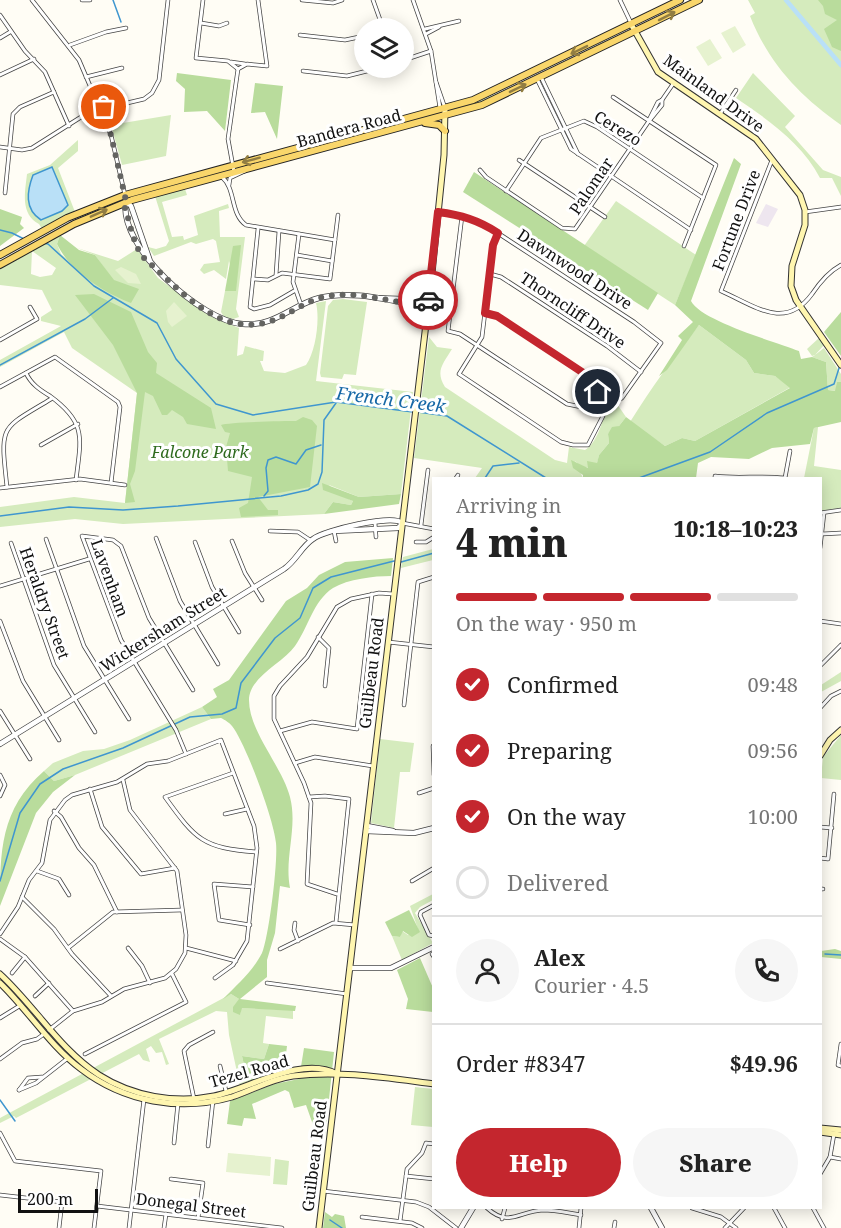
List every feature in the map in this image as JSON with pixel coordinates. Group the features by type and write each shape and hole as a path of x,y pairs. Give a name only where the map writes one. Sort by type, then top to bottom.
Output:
{"main road":[{"name":"Bandera Road","path":"0,264 125,198 219,176 233,168 248,168 416,124 444,114 680,0"},
{"name":"Bandera Road","path":"2,254 86,210 233,168 482,105 699,0"},
{"name":"Mainland Drive","path":"631,24 652,66 673,84 756,139 800,195 806,212"},
{"name":"Guilbeau Road","path":"319,1228 428,307 445,131 444,114"},
{"path":"416,124 435,124 445,131"},
{"path":"806,212 805,229 790,276 792,291 841,365"},
{"path":"2,254 9,260"},
{"path":"822,753 830,740 841,730"},
{"name":"Tezel Road","path":"0,974 69,1058 103,1084 144,1097 178,1102 213,1099 282,1078 337,1074"},
{"name":"Tezel Road","path":"0,983 72,1054 100,1076 144,1097"},
{"name":"Tezel Road","path":"178,1102 213,1099 279,1073 316,1070 432,1084"},
{"path":"836,1131 841,1135"}],"street":[{"path":"32,0 70,45 86,77 111,135 125,198 131,206 150,261 161,274 216,318 239,324 262,324 283,316 301,305 328,296 428,300"},
{"path":"82,0 90,0"},
{"path":"0,147 22,150 37,147 100,108 144,99 155,89 168,0"},
{"path":"203,0 196,58 267,66 258,0"},
{"path":"302,0 333,3 342,0"},
{"path":"373,0 379,18"},
{"path":"413,0 431,51 444,114"},
{"name":"Mainland Drive","path":"620,0 631,24"},
{"path":"0,15 10,32 45,72 69,126"},
{"path":"425,32 459,21"},
{"path":"201,23 219,26 226,23"},
{"path":"70,45 106,32 126,28"},
{"path":"0,38 10,32"},
{"path":"300,35 345,40 354,38"},
{"path":"414,57 431,51"},
{"path":"0,75 34,59"},
{"path":"228,61 238,69"},
{"path":"238,69 247,64"},
{"path":"86,77 122,68"},
{"path":"233,168 228,139 238,69"},
{"path":"303,71 354,75"},
{"path":"539,78 568,147 691,230"},
{"name":"Palomar","path":"649,121 652,110 673,84"},
{"path":"720,114 736,90"},
{"path":"5,193 15,111 54,92"},
{"path":"613,97 716,165 684,246"},
{"name":"Palomar","path":"480,170 506,190 569,230 579,225 649,121 657,113 662,100"},
{"path":"553,107 561,117 579,155"},
{"path":"652,110 657,113"},
{"path":"556,118 561,117"},
{"name":"Cerezo","path":"506,190 540,140 577,122 588,122 704,198"},
{"name":"Fortune Drive","path":"773,158 721,291 775,314 789,314 802,308"},
{"path":"519,160 605,217"},
{"path":"248,168 230,178 229,187 237,220 258,228 335,240"},
{"path":"219,176 229,187"},
{"path":"806,212 841,207"},
{"name":"Dawnwood Drive","path":"438,212 480,222 634,322 661,343 641,372"},
{"path":"253,279 268,280 276,275 294,275 327,281 330,278 338,215"},
{"path":"462,216 448,331 460,334 478,345 567,404 586,409 602,408 622,398 641,372"},
{"path":"258,228 249,304 252,308 270,304 294,291"},
{"path":"276,275 279,231"},
{"path":"485,313 497,316 585,374 597,388 602,408 602,421 588,445 569,445 459,374 478,345 483,332 485,313 490,274 493,245 498,233"},
{"path":"299,234 294,291 301,305"},
{"path":"297,255 332,261"},
{"path":"802,308 826,275 841,265"},
{"name":"Thorncliff Drive","path":"490,274 501,277 520,289 607,346 641,372"},
{"path":"376,298 428,307"},
{"path":"0,340 37,319 30,307"},
{"path":"0,387 55,357 120,405 111,483"},
{"path":"26,373 34,385 70,412 78,424 81,438 76,480"},
{"path":"7,487 3,431 12,421 52,398"},
{"path":"40,445 78,424"},
{"path":"785,477 790,451"},
{"path":"421,525 428,470"},
{"path":"715,477 750,477"},
{"path":"0,488 76,480 125,485"},
{"path":"841,510 822,513 822,534 841,533"},
{"name":"Wickersham Street","path":"0,744 291,564 310,541 334,531 394,520 402,524 432,528"},
{"path":"375,525 376,537"},
{"path":"270,531 298,532 310,541"},
{"path":"334,531 336,542"},
{"name":"Lavenham","path":"164,643 149,618 121,546 114,540 82,536 113,624 176,730 186,754"},
{"path":"156,538 180,601 218,664"},
{"path":"416,542 426,542 432,538"},
{"path":"46,539 84,646 129,719"},
{"path":"232,541 242,568 262,600"},
{"path":"195,542 212,587 239,632"},
{"name":"Heraldry Street","path":"11,543 54,664 95,732"},
{"path":"0,586 89,559"},
{"path":"404,705 418,582 432,578"},
{"path":"280,731 312,722 357,729 372,594"},
{"path":"337,894 307,884 309,797 273,711 274,696 280,686 307,657 329,616 340,604 372,594 394,594"},
{"path":"0,621 23,681 59,740"},
{"path":"822,621 841,624"},
{"path":"318,637 329,648 325,686"},
{"path":"388,642 432,647"},
{"path":"164,643 193,690"},
{"path":"822,664 841,645"},
{"path":"822,706 831,696 841,691"},
{"path":"0,711 30,759"},
{"path":"73,1011 25,957 0,937 12,918 29,880 46,855 48,825 54,811 68,798 123,779 144,765 168,761 221,740 255,831 256,852 250,926 244,947 236,961 215,978"},
{"path":"295,763 315,758 374,766"},
{"path":"233,773 165,797 203,842 221,849 256,852"},
{"path":"0,775 5,785 0,796"},
{"path":"0,1059 22,1043 37,1039 73,1011 102,1002 124,989 150,983 171,974 182,962 186,948 175,868 130,810 123,779"},
{"path":"90,789 102,827 141,874 175,868"},
{"path":"419,793 432,789"},
{"path":"822,858 828,859 834,794"},
{"path":"309,797 349,799 337,894 336,922"},
{"path":"225,814 247,809"},
{"path":"54,811 61,817 78,848 94,865 117,912"},
{"path":"822,827 832,828"},
{"path":"366,829 414,833 432,828"},
{"path":"412,881 432,869"},
{"path":"37,871 58,879 69,895"},
{"path":"250,926 219,920 214,884 254,887"},
{"path":"22,897 54,929 111,996"},
{"path":"432,906 421,912 420,915 429,934 432,935"},
{"path":"68,948 107,915 117,912 182,910"},
{"path":"280,949 336,922 355,924"},
{"path":"295,923 294,930 298,941"},
{"path":"350,968 391,968 432,947"},
{"path":"128,948 142,966 150,983"},
{"path":"186,948 236,961"},
{"path":"12,973 25,957"},
{"path":"85,1054 186,1002 171,974"},
{"path":"35,996 49,983"},
{"path":"267,983 347,994"},
{"path":"0,1018 21,1005"},
{"path":"194,1099 185,1049 213,1032"},
{"path":"840,1065 841,1044"},
{"path":"42,1077 28,1078 19,1090 36,1083 69,1058"},
{"path":"220,1066 226,1093"},
{"path":"129,1228 144,1097"},
{"path":"208,1146 213,1099"},
{"path":"174,1143 178,1102"},
{"path":"822,1171 830,1157 836,1131"},
{"path":"0,1133 15,1161 101,1171 94,1228"},
{"path":"400,1221 408,1167 422,1153 426,1143 432,1144"},
{"path":"830,1157 841,1159"},
{"path":"406,1176 432,1179"},
{"path":"171,1179 203,1183 198,1218"},
{"path":"323,1191 403,1200 429,1207 456,1228"},
{"path":"0,1195 62,1202 59,1228"},
{"name":"Donegal Street","path":"97,1206 282,1228"},
{"path":"461,1228 471,1209"},
{"path":"488,1209 502,1219 516,1219 542,1210 581,1215"},
{"path":"502,1219 505,1209"},
{"path":"579,1228 582,1209"},
{"path":"652,1209 662,1228"},
{"path":"695,1209 730,1223 736,1228"},
{"path":"725,1228 743,1209"},
{"path":"775,1209 785,1228"},
{"path":"814,1209 824,1228"},
{"path":"164,1228 166,1214"},
{"path":"362,1217 400,1221 422,1228"},
{"path":"614,1228 615,1222"}],"shaded area":[{"path":"766,204 778,209 768,227 756,223"}],"green space":[{"path":"748,0 841,0 841,125 799,90 776,64 750,16 755,13"},
{"path":"818,0 841,0 841,51 832,47 824,29 837,20 825,14"},
{"path":"735,26 746,45 733,53 721,33"},
{"path":"627,30 490,100 467,108 468,106 521,83"},
{"path":"710,39 722,58 708,66 696,47"},
{"path":"177,73 231,80 225,131 207,111 184,112 185,89 176,81"},
{"path":"753,73 795,116 785,127 823,170 841,177 841,196 832,178 820,178 794,143 736,98"},
{"path":"255,83 283,86 277,139 265,112 251,113"},
{"path":"171,115 166,156 122,165 111,125"},
{"path":"78,140 78,151 58,168 75,212 42,229 26,209 27,174 50,165"},
{"path":"734,158 741,164 691,301 698,309 724,323 799,351 801,359 812,357 826,362 828,390 835,391 837,382 841,382 841,422 814,428 810,444 772,448 749,459 711,457 698,463 696,477 583,477 573,468 571,460 588,468 587,461 597,463 599,455 609,443 608,434 612,427 619,426 626,417 665,446 682,438 695,441 790,388 775,376 754,373 746,360 699,325 667,370 659,376 682,340 678,336 693,322 675,305"},
{"path":"474,172 658,293 648,310 463,192"},
{"path":"185,189 187,195 162,202 172,237 183,236 184,240 198,235 194,216 228,204 229,208 219,211 220,237 245,237 236,309 239,317 233,319 224,317 221,312 225,291 236,291 229,261 226,279 214,270 204,274 200,270 204,264 220,262 216,241 213,239 196,244 191,242 154,256 148,247 156,249 166,246 169,241 155,196"},
{"path":"616,201 696,255 675,305 584,246"},
{"path":"0,209 22,217 20,224 24,228 0,246"},
{"name":"Falcone Park","path":"60,235 57,244 61,254 100,286 108,273 95,255 77,248 118,261 137,249 158,278 210,316 239,328 237,356 243,354 245,346 264,351 263,361 260,361 264,371 285,373 306,365 316,335 318,317 316,303 326,301 316,381 413,392 401,494 359,497 329,485 336,493 353,501 351,505 333,502 324,514 123,524 75,519 0,527 0,507 74,497 125,503 137,393 72,348 64,332 0,367 0,360 61,326 41,321 41,317 52,310 42,290 0,285 0,268","holes":["32,251 56,268 52,275 40,277 31,274"]},
{"path":"60,235 79,250 95,255 114,280 139,289 131,303 88,280 70,263 57,244"},
{"path":"241,245 236,291 225,291 233,246"},
{"path":"121,267 136,274 141,284 128,283 115,270"},
{"path":"94,294 131,312 148,352 157,363 156,373 211,408 216,429 187,424 183,417 172,410 167,415 162,415 153,396 145,392 135,471 130,484 135,502 125,503 137,393 113,345 75,295"},
{"path":"333,300 367,302 356,375 344,374 342,379 321,377 328,306"},
{"path":"174,302 187,316 172,327 168,322 166,311"},
{"path":"841,312 841,356 824,332"},
{"path":"699,325 746,360 754,373 775,376 791,387 695,441 682,438 665,446 630,422"},
{"path":"429,337 437,347 452,349 440,372 445,387 555,460 567,463 569,447 585,450 589,447 598,433 604,411 617,404 626,417 608,434 609,443 599,455 597,464 589,468 580,466 575,461 583,477 476,477 482,468 414,458"},
{"path":"819,338 824,345 812,356 807,349"},
{"path":"824,348 841,374 841,382 837,382 836,391 828,390 826,362 812,357"},
{"path":"303,417 312,420 317,426 310,487 258,497 268,510 278,510 278,515 241,517 239,508 248,503 252,477 228,471 226,447 230,433 225,432 221,425 296,421"},
{"path":"818,427 814,466 841,470 841,508 822,511 822,477 804,477 814,428"},
{"path":"322,483 359,497 401,494 399,504 324,514 333,502 351,505 353,501 323,490"},
{"path":"432,549 432,560 401,568 403,557"},
{"path":"393,558 391,576 353,580 326,593 295,646 260,677 250,692 250,712 254,724 286,785 293,820 289,865 290,888 280,886 275,933 267,960 267,977 240,999 296,1006 295,1011 242,1008 240,1015 233,1012 233,1007 239,999 231,994 223,999 249,972 262,953 272,899 276,843 265,801 238,735 229,723 221,718 211,719 202,707 217,697 213,689 229,680 286,601 307,588 319,575 345,562"},
{"path":"841,672 841,681 822,691 822,684"},
{"path":"202,707 211,719 75,775 54,781 44,771 53,763 83,751 104,749 130,740"},
{"path":"841,735 841,780 822,778 823,757"},
{"path":"380,739 414,743 410,772 400,772 394,828 371,823"},
{"path":"44,771 54,781 75,775 53,792 36,813 0,906 2,850 11,816 29,785"},
{"path":"432,895 432,901 420,907 415,913 432,944 402,960 392,936 400,937 402,931 408,935 419,932 410,906"},
{"path":"409,910 420,932 412,937 403,931 400,937 392,936 385,922"},
{"path":"835,949 841,951 841,959 822,957 822,951"},
{"path":"420,958 432,986 432,1012 406,1009 408,999 397,970"},
{"path":"231,994 239,999 240,1015 241,1008 293,1010 293,1019 266,1016 263,1043 269,1044 264,1059 242,1056 248,1082 240,1086 229,1035 227,1012 216,1011 159,1039 169,1064 166,1065 162,1052 156,1053 151,1046 146,1049 150,1062 143,1060 139,1054 16,1118 14,1116 0,1123 0,1118"},
{"path":"269,1044 287,1046 284,1070 248,1082 242,1056 264,1059"},
{"path":"304,1048 334,1052 325,1137 317,1136 306,1105 294,1108 289,1092 285,1090 252,1104 256,1119 244,1118 242,1126 227,1124 230,1101 274,1084 299,1079"},
{"path":"415,1087 432,1089 432,1127 411,1125"},
{"path":"228,1153 271,1157 270,1176 226,1172"},
{"path":"275,1159 289,1161 287,1185 273,1184"},
{"path":"325,1212 332,1217 335,1214 344,1216 346,1228 323,1228"}],"water":[{"path":"52,167 68,205 62,211 41,220 29,205 29,187 33,175"}],"waterway":[{"path":"113,0 121,22"},
{"path":"786,0 841,65"},
{"name":"French Creek","path":"0,230 24,239"},
{"name":"French Creek","path":"43,243 48,244 94,286 157,323 176,359 216,404 253,415 336,402 413,412"},
{"path":"0,365 85,319 113,298"},
{"name":"French Creek","path":"642,477 710,452 767,413 834,384 840,365"},
{"path":"0,516 69,507 123,510 178,506 281,496 308,490 318,484 322,472 324,420 336,403"},
{"name":"French Creek","path":"418,412 447,416 544,477"},
{"path":"264,496 268,491 266,468 268,460 276,457 296,464 306,450 321,445"},
{"path":"486,477 493,466 519,463"},
{"path":"401,562 432,554"},
{"path":"0,881 20,813 40,784 63,769 123,748 190,717 222,714 236,708 241,683 275,638 300,618 313,588 331,577 394,561"},
{"path":"825,954 841,955"},
{"path":"0,1100 15,1121"},
{"path":"330,1220 342,1228"}],"way so far":[{"path":"104,107 100,108 116,151 126,201 125,208 138,247 145,259 150,261 161,274 216,318 246,325 262,324 283,316 304,303 328,296 349,295 428,307 428,300"}],"route":[{"path":"428,300 438,212 459,215 480,222 498,233 493,245 485,313 497,316 585,374 593,381 598,392"}]}
